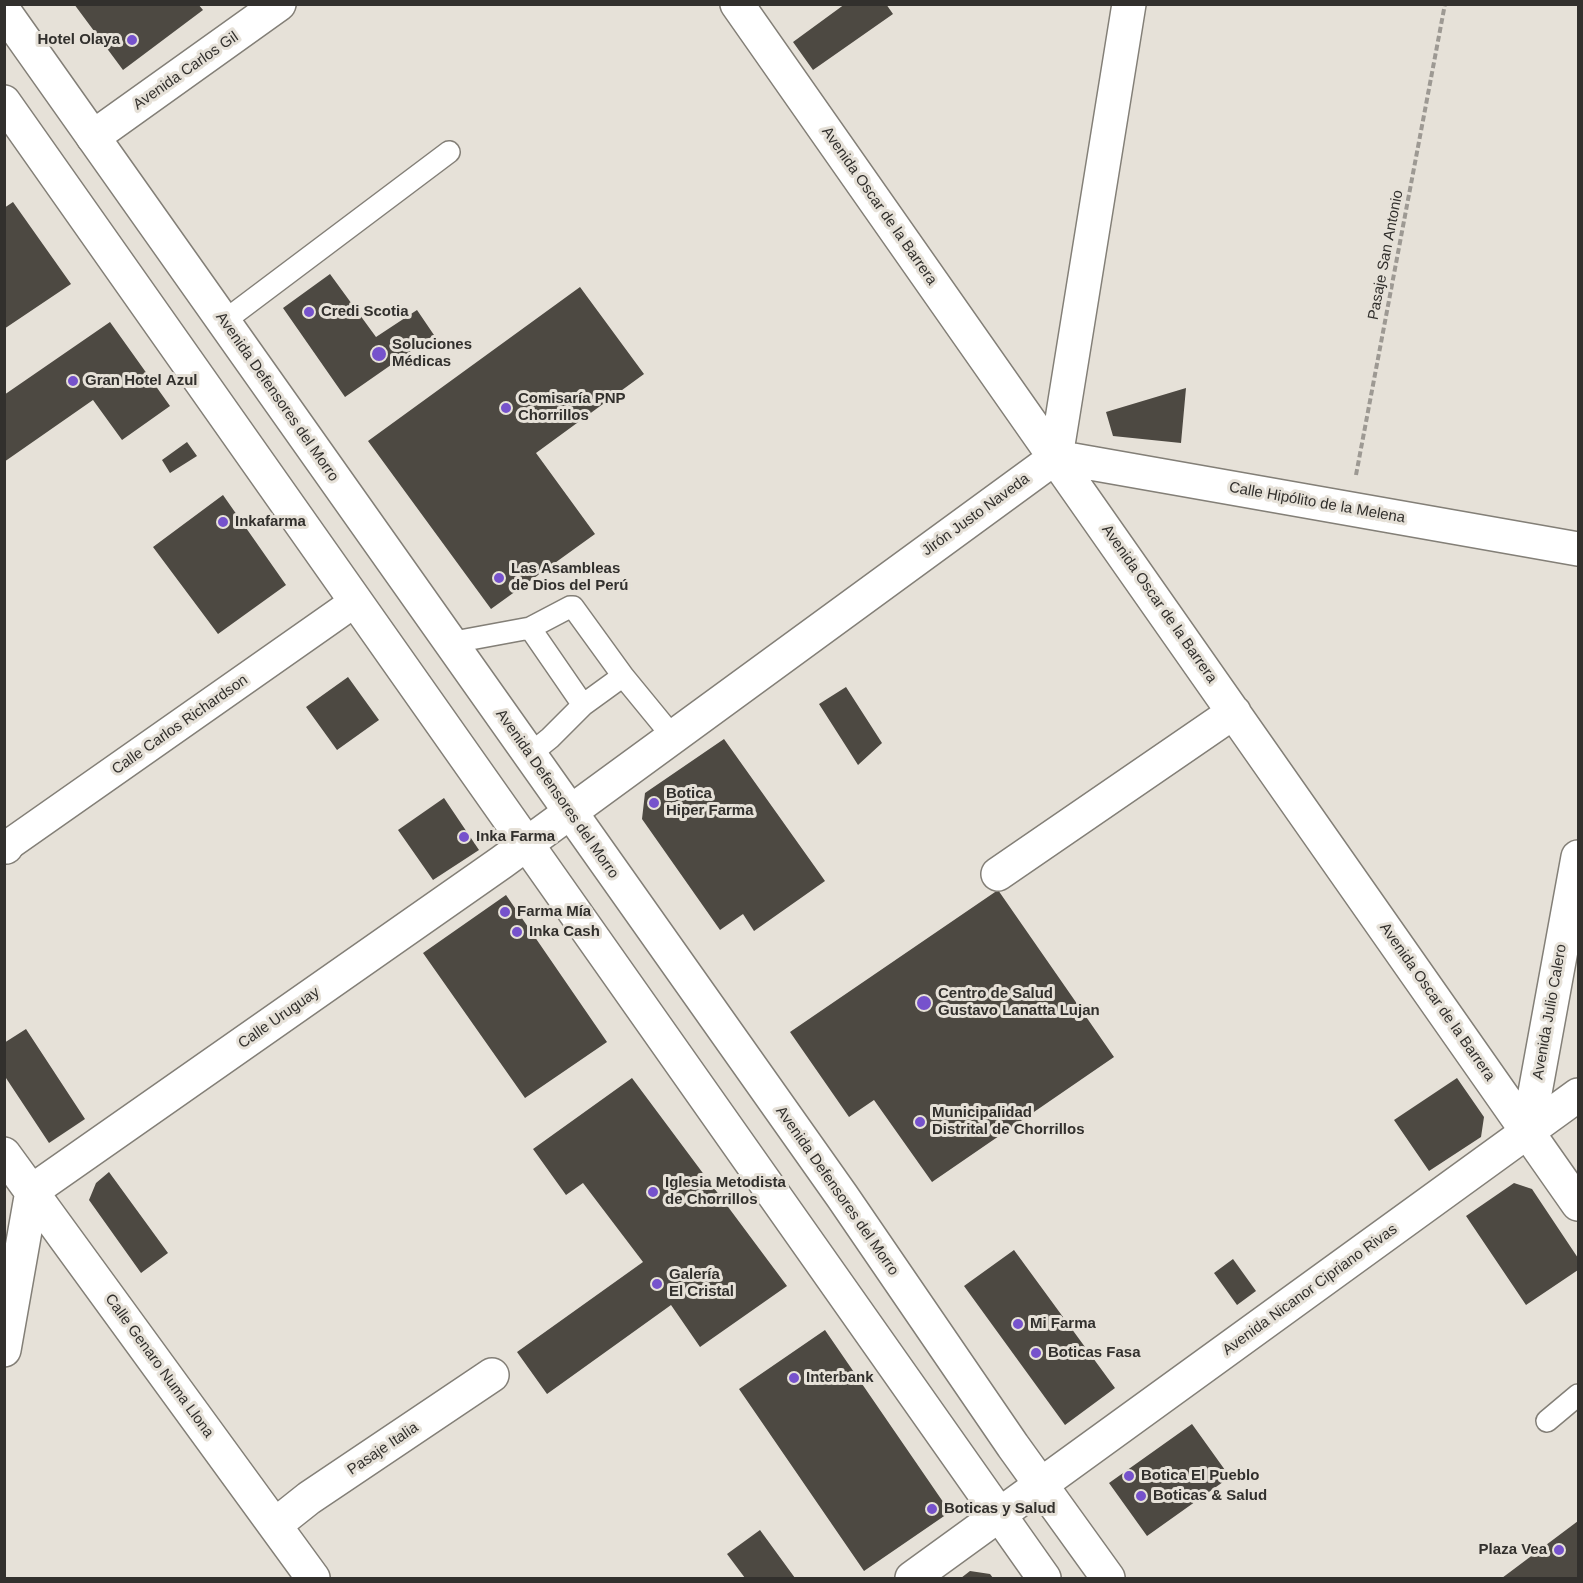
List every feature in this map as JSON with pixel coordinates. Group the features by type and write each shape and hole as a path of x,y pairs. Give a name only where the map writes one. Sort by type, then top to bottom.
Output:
{"street":[{"name":"Avenida Carlos Gil","path":"93,137 279,4"},
{"name":"Avenida Oscar de la Barrera","path":"737,4 1578,1204"},
{"path":"1056,457 1130,4"},
{"name":"Avenida Defensores del Morro","path":"4,11 842,1196 1041,1486 1108,1578"},
{"path":"4,102 1044,1578"},
{"name":"Calle Hipólito de la Melena","path":"1056,457 1578,549"},
{"name":"Jirón Justo Naveda","path":"526,844 1056,457"},
{"name":"Calle Carlos Richardson","path":"5,847 356,602"},
{"path":"998,874 1234,712"},
{"name":"Calle Uruguay","path":"32,1191 526,844"},
{"name":"Avenida Julio Calero","path":"1528,1131 1578,857"},
{"name":"Avenida Nicanor Cipriano Rivas","path":"912,1578 1578,1095"},
{"name":"Calle Genaro Numa Llona","path":"4,1154 313,1578"},
{"path":"4,1350 32,1191"},
{"name":"Pasaje Italia","path":"275,1525 309,1498 492,1375"}],"lane":[{"path":"223,322 449,152"},
{"path":"449,643 530,628 573,607 623,676 673,736"},
{"path":"530,628 583,705"},
{"path":"529,755 583,705 623,676"},
{"path":"1547,1421 1578,1395"}],"path":[{"name":"Pasaje San Antonio","path":"1350,509 1445,4"}],"building":[{"name":"Hotel Olaya","path":"74,4 198,4 203,10 123,70"},
{"path":"845,4 886,4 893,14 813,70 793,42"},
{"path":"13,202 71,284 4,329 4,208"},
{"path":"330,274 376,337 417,310 434,335 345,397 283,308"},
{"name":"Comisaría PNP Chorrillos","path":"580,287 644,374 536,453 595,534 491,609 368,441"},
{"name":"Gran Hotel Azul","path":"110,322 170,406 122,440 93,400 4,462 4,395"},
{"path":"1186,388 1181,443 1113,436 1106,412"},
{"path":"187,442 197,456 170,473 162,460"},
{"path":"223,495 286,585 218,634 153,547"},
{"path":"348,677 379,720 337,750 306,707"},
{"path":"846,687 882,743 858,765 819,704"},
{"path":"724,739 825,881 754,931 743,914 720,930 642,819 645,793"},
{"path":"444,798 479,850 433,880 398,830"},
{"path":"998,890 1114,1057 932,1182 874,1100 849,1117 790,1032"},
{"path":"506,895 607,1042 525,1098 423,953"},
{"path":"26,1029 85,1119 49,1143 4,1075 4,1043"},
{"path":"632,1078 787,1286 700,1347 671,1305 547,1394 517,1352 643,1262 583,1183 566,1195 533,1149"},
{"path":"1457,1078 1484,1117 1481,1137 1429,1171 1394,1120"},
{"path":"109,1172 168,1253 141,1273 89,1200 96,1183"},
{"path":"1514,1183 1532,1189 1578,1258 1578,1270 1526,1305 1466,1216"},
{"path":"1014,1250 1115,1388 1065,1425 964,1286"},
{"path":"1233,1259 1256,1291 1237,1305 1214,1273"},
{"path":"825,1330 950,1512 864,1571 739,1389"},
{"path":"1192,1424 1230,1477 1147,1536 1109,1483"},
{"name":"Plaza Vea","path":"1578,1521 1578,1578 1502,1578"},
{"path":"760,1530 795,1578 745,1578 727,1554"},
{"path":"970,1571 990,1574 993,1578 961,1578"}],"place":[{"name":"Hotel Olaya","path":"132,40"},
{"name":"Credi Scotia","path":"309,312"},
{"name":"Soluciones Médicas","path":"379,354"},
{"name":"Gran Hotel Azul","path":"73,381"},
{"name":"Comisaría PNP Chorrillos","path":"506,408"},
{"name":"Inkafarma","path":"223,522"},
{"name":"Las Asambleas de Dios del Perú","path":"499,578"},
{"name":"Botica Hiper Farma","path":"654,803"},
{"name":"Inka Farma","path":"464,837"},
{"name":"Farma Mía","path":"505,912"},
{"name":"Inka Cash","path":"517,932"},
{"name":"Centro de Salud Gustavo Lanatta Lujan","path":"924,1003"},
{"name":"Municipalidad Distrital de Chorrillos","path":"920,1122"},
{"name":"Iglesia Metodista de Chorrillos","path":"653,1192"},
{"name":"Galería El Cristal","path":"657,1284"},
{"name":"Mi Farma","path":"1018,1324"},
{"name":"Boticas Fasa","path":"1036,1353"},
{"name":"Interbank","path":"794,1378"},
{"name":"Botica El Pueblo","path":"1129,1476"},
{"name":"Boticas & Salud","path":"1141,1496"},
{"name":"Boticas y Salud","path":"932,1509"},
{"name":"Plaza Vea","path":"1559,1550"}]}
